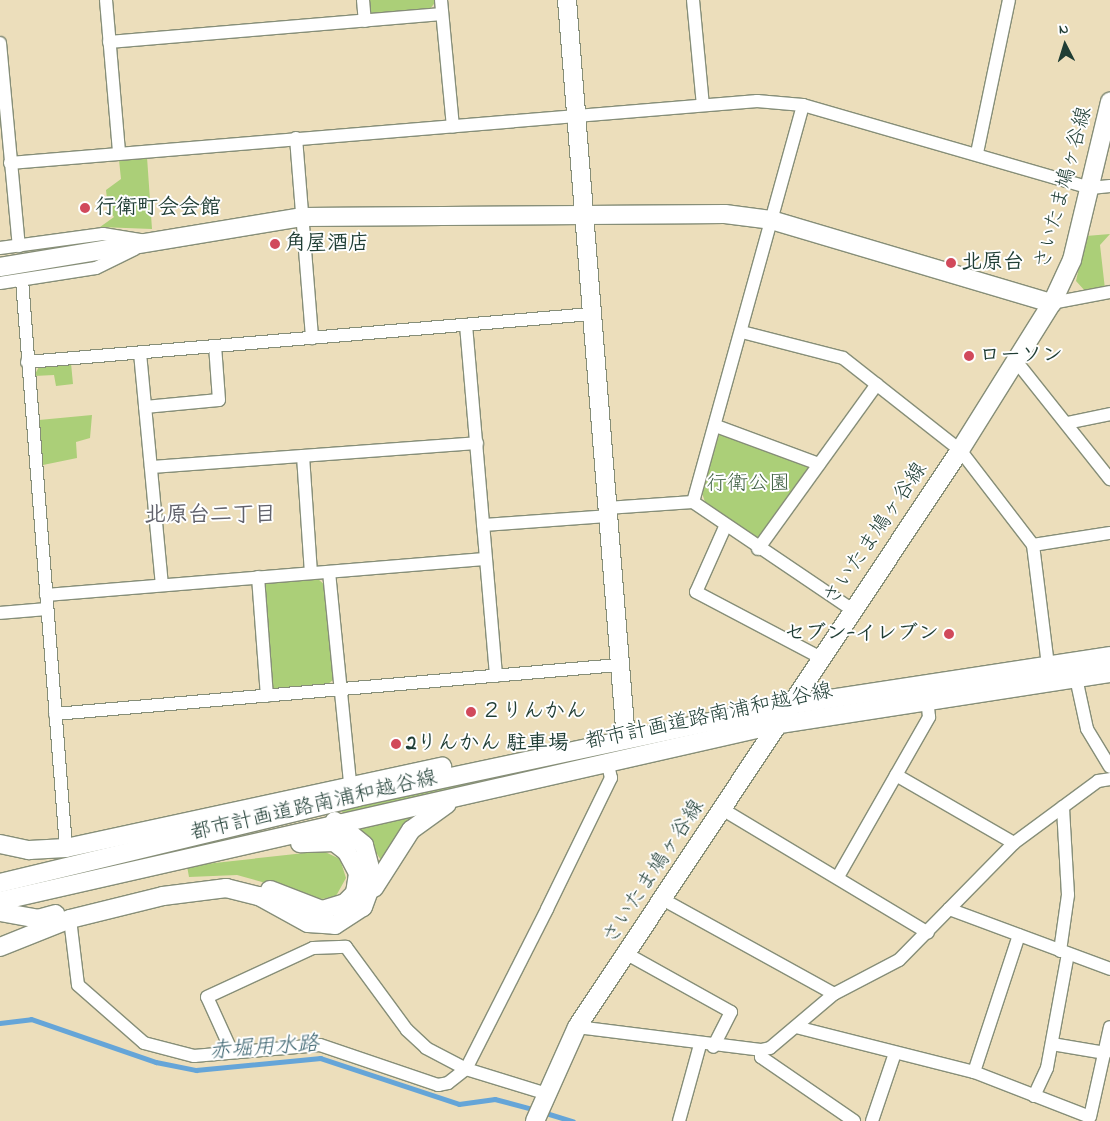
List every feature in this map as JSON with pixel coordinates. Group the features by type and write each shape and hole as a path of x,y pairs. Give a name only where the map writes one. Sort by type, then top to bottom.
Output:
{"street":[{"path":"106,0 119,153"},
{"path":"363,0 365,21"},
{"path":"441,0 453,126"},
{"path":"567,0 626,740"},
{"path":"693,0 703,105"},
{"path":"977,153 1009,0"},
{"path":"109,42 442,14"},
{"path":"0,43 19,246"},
{"path":"10,163 757,101 802,105 977,153 1091,188 1110,186"},
{"name":"さいたま鳩ヶ谷線","path":"535,1121 544,1093 577,1027 664,900 774,724 790,705 851,609 960,450 1052,303 1072,260 1091,188 1110,102"},
{"path":"693,502 742,332 802,105"},
{"path":"296,138 312,338"},
{"path":"0,267 303,217 725,214 772,220 1052,303 1110,292"},
{"path":"0,248 103,234 152,241"},
{"path":"0,283 96,268 152,241"},
{"path":"22,280 66,848"},
{"path":"27,362 591,314"},
{"path":"466,325 496,676"},
{"path":"742,332 843,358 960,450 1033,545 1048,665"},
{"path":"145,407 219,400 215,346"},
{"path":"140,353 162,586"},
{"path":"1016,361 1068,423 1110,479"},
{"path":"758,548 877,384"},
{"path":"1068,423 1110,414"},
{"path":"716,426 819,464"},
{"path":"151,467 477,443"},
{"path":"303,456 311,573"},
{"path":"483,525 693,502 725,527 851,609"},
{"path":"725,527 696,592 821,658"},
{"path":"1033,545 1110,533"},
{"path":"46,595 485,559"},
{"path":"329,572 350,784"},
{"path":"258,577 267,696"},
{"path":"0,613 47,609"},
{"name":"都市計画道路南浦和越谷線","path":"0,900 178,851 257,822 534,759 790,705 1110,656"},
{"path":"55,714 619,664"},
{"name":"都市計画道路南浦和越谷線","path":"0,883 178,851 251,846 607,760 774,724 927,698 1110,673"},
{"path":"1076,678 1087,729 1110,767"},
{"path":"839,875 929,717 927,698"},
{"path":"0,844 29,850 66,848 350,784 494,758 534,759"},
{"path":"70,919 78,985 144,1043 194,1056 320,1045 438,1085 466,1069 611,778 607,760"},
{"path":"896,775 1014,842"},
{"path":"577,1027 706,1046 761,1050 796,1027 834,994 899,960 928,933 948,908 1014,842 1098,781 1110,779"},
{"path":"0,947 70,919 163,896 226,888 259,896 322,926 349,919 370,897 389,858 411,830 466,795"},
{"path":"1034,1096 1052,1044 1064,953 1068,895 1063,807"},
{"path":"722,809 839,875 928,933"},
{"path":"257,822 286,825 327,816 364,845 371,859 370,897"},
{"path":"0,912 38,919 185,881 213,879 246,881 322,910 335,908 355,893 354,862 334,842 251,846"},
{"path":"664,900 834,994"},
{"path":"948,908 1110,969"},
{"path":"974,1072 1019,934"},
{"path":"232,1052 207,997 313,948 346,946 407,1030 426,1048 466,1069 544,1093"},
{"path":"627,954 731,1012 706,1046 679,1121"},
{"path":"796,1027 974,1072 1090,1117 1110,1027"},
{"path":"1052,1044 1105,1053"},
{"path":"761,1050 761,1057 854,1121"},
{"path":"872,1121 895,1053"}],"green space":[{"path":"365,0 437,0 430,9 370,14"},
{"path":"147,157 152,229 100,227 114,217 108,209 106,190 121,179 119,160"},
{"path":"1110,234 1100,245 1105,289 1086,292 1076,281 1086,236"},
{"path":"71,363 73,384 56,386 54,375 34,376 40,365"},
{"path":"92,415 90,438 76,442 77,458 43,465 39,420"},
{"name":"行衛公園","path":"728,432 809,464 810,472 765,536 753,538 706,505 702,493 719,435"},
{"path":"318,579 326,586 334,679 327,685 275,689 269,685 260,589 265,583"},
{"path":"539,766 347,816 340,810 418,791"},
{"path":"415,816 381,860 360,829"},
{"path":"323,851 340,859 346,878 336,896 322,899 237,875 189,877 187,866"}],"waterway":[{"name":"赤堀用水路","path":"0,1023 31,1019 156,1062 196,1070 320,1058 459,1104 495,1099 529,1108"},
{"name":"赤堀用水路","path":"546,1113 573,1121"}],"place":[{"name":"行衛町会会館","path":"85,208"},
{"name":"角屋酒店","path":"275,244"},
{"name":"北原台","path":"951,263"},
{"name":"ローソン","path":"969,356"},
{"name":"セブン-イレブン","path":"949,634"},
{"name":"２りんかん","path":"471,712"},
{"name":"2りんかん 駐車場","path":"396,744"}],"district":[{"name":"北原台二丁目","path":"210,517"}]}
